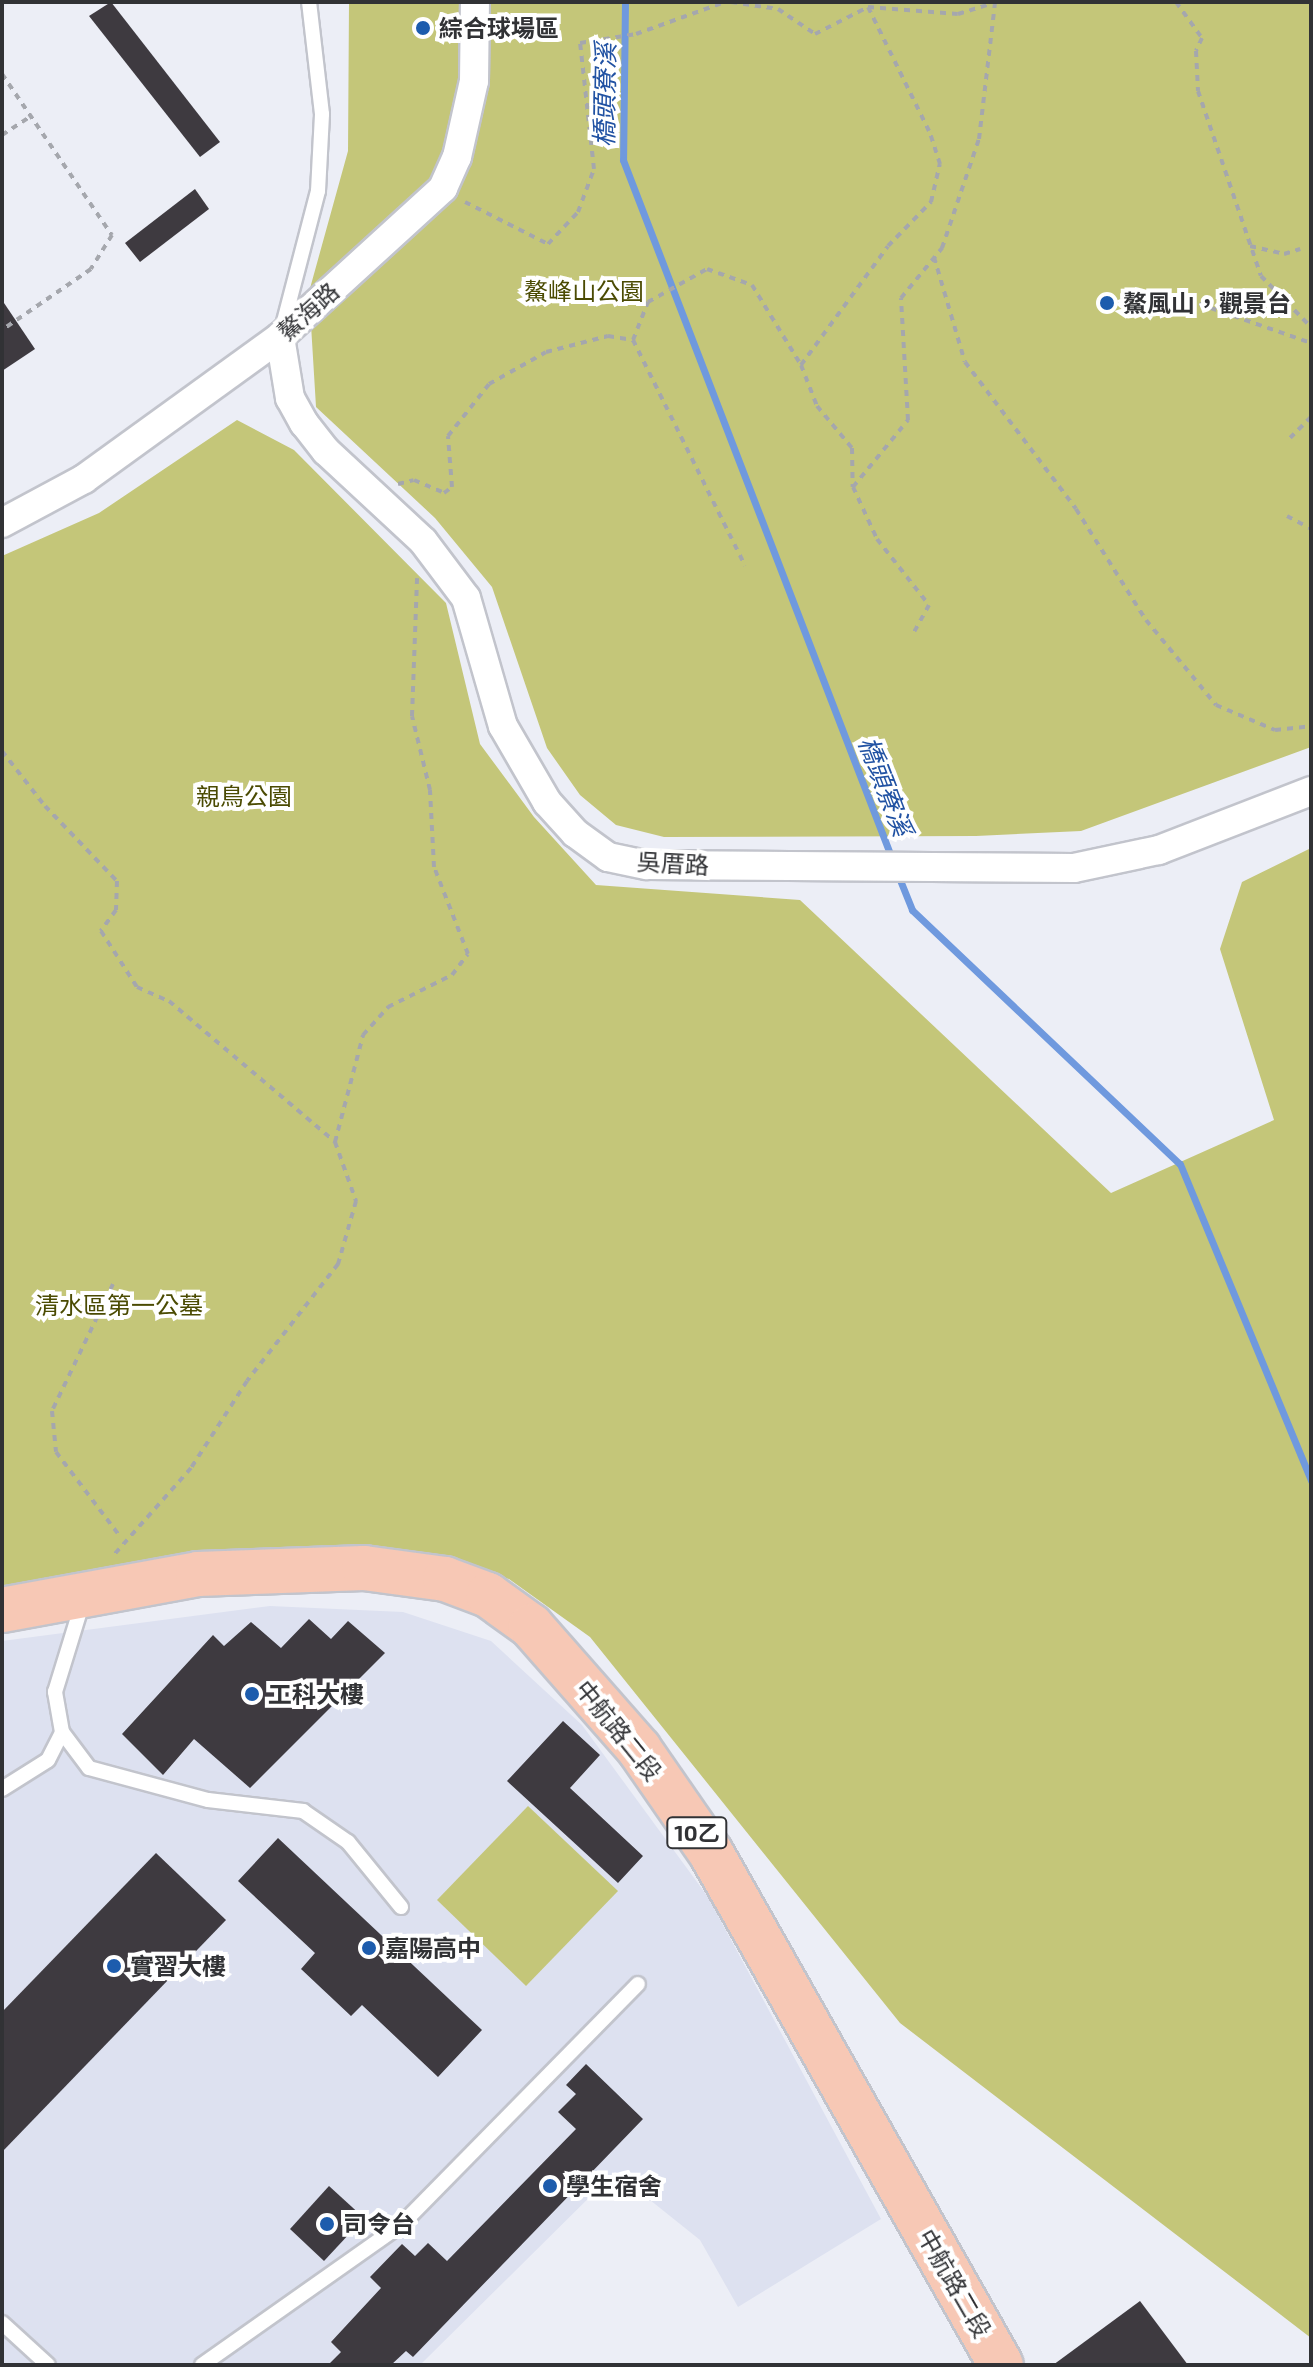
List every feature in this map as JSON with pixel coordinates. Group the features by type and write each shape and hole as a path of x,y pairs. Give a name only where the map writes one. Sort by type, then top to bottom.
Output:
{"main road":[{"name":"中航路二段","path":"86,1593 198,1574 364,1568 445,1579 488,1595 531,1626 639,1749 711,1853 1001,2365"},
{"name":"10乙","path":"2,1610 86,1593"}],"street":[{"name":"鰲海路","path":"2,523 84,479 280,337 443,188 457,157 474,81 475,2"},
{"name":"吳厝路","path":"280,337 290,398 304,423 326,451 423,541 466,598 503,726 539,789 575,833 608,857 647,865 1074,868 1159,850 1311,791"}],"lane":[{"path":"280,337 318,191 322,114 309,2"},
{"path":"86,1593 55,1692 62,1732 89,1768 208,1800 303,1811 348,1842 401,1907"},
{"path":"2,1789 48,1760 62,1732"},
{"path":"202,2365 403,2223 638,1984"},
{"path":"2,2323 48,2365"}],"path":[{"path":"443,188 548,244 578,212 594,169 580,43 636,34 728,2 778,9 815,34 868,7 958,14 996,2 979,139 934,257 901,298 908,420 853,487"},
{"path":"1176,2 1202,38 1196,51 1198,91 1261,276 1311,327"},
{"path":"801,365 888,246 931,202 940,164 929,131 868,7"},
{"path":"2,74 112,235 91,269 2,330"},
{"path":"2,135 31,116"},
{"path":"1250,246 1284,254 1300,249"},
{"path":"934,257 965,362 1076,509 1146,620 1216,705 1275,730 1311,726"},
{"path":"745,566 633,340 648,302 676,283 707,269 752,285 801,365 817,406 852,448 853,487 877,539 929,605 913,634"},
{"path":"1132,307 1162,295 1188,300 1311,343"},
{"path":"397,494 403,478 444,493 452,487 448,436 489,384 546,352 608,336 633,340"},
{"path":"1290,438 1311,417"},
{"path":"1287,516 1311,529"},
{"path":"335,1142 363,1035 388,1007 452,975 468,954 434,867 430,790 412,716 423,541"},
{"path":"2,751 45,806 117,881 116,910 101,931 137,987 169,1001 335,1142 356,1201 338,1264 247,1381 191,1468 86,1593"},
{"path":"113,1284 52,1411 56,1452 119,1535"}],"shaded area":[{"name":"嘉陽高中","path":"270,1606 403,1612 491,1641 582,1725 708,1897 881,2219 738,2307 700,2240 615,2172 420,2365 2,2365 2,1641"}],"green space":[{"name":"鰲峰山公園","path":"349,2 1311,2 1311,747 1081,831 976,836 664,837 616,825 580,795 547,748 492,587 435,518 316,407 309,292 348,151"},
{"path":"237,420 294,450 446,603 480,744 534,817 596,885 800,900 1111,1193 1274,1120 1220,949 1242,882 1311,848 1311,2338 900,2023 590,1637 509,1579 419,1559 119,1565 2,1593 2,556 99,513"},
{"path":"528,1806 618,1891 526,1986 437,1900"}],"building":[{"path":"111,2 220,142 200,157 89,16"},
{"path":"195,189 209,209 140,262 125,243"},
{"path":"2,300 35,349 2,371"},
{"name":"工科大樓","path":"309,1619 331,1639 348,1621 385,1653 250,1788 194,1739 163,1775 122,1734 213,1635 224,1646 251,1622 281,1648"},
{"path":"563,1721 600,1755 570,1788 643,1856 618,1883 507,1781"},
{"path":"278,1838 482,2030 438,2077 362,2005 351,2016 301,1969 315,1953 238,1881"},
{"name":"實習大樓","path":"156,1853 226,1920 2,2152 2,2012"},
{"name":"學生宿舍","path":"586,2064 643,2119 413,2357 406,2351 391,2365 328,2365 341,2352 331,2342 381,2288 370,2277 402,2244 415,2256 428,2243 447,2261 576,2129 558,2112 576,2094 566,2085"},
{"name":"司令台","path":"329,2186 364,2218 324,2261 290,2229"},
{"path":"1140,2301 1188,2365 1053,2365"}],"waterway":[{"name":"橋頭寮溪","path":"625,2 623,160 892,859"},
{"name":"橋頭寮溪","path":"898,875 912,910 1180,1164 1311,1481"}],"place":[{"name":"綜合球場區","path":"423,28"},
{"name":"鰲風山，觀景台","path":"1107,303"},
{"name":"工科大樓","path":"252,1694"},
{"name":"嘉陽高中","path":"369,1948"},
{"name":"實習大樓","path":"114,1966"},
{"name":"學生宿舍","path":"550,2186"},
{"name":"司令台","path":"327,2224"}],"park label":[{"name":"親鳥公園","path":"244,796"},
{"name":"清水區第一公墓","path":"119,1305"}]}
